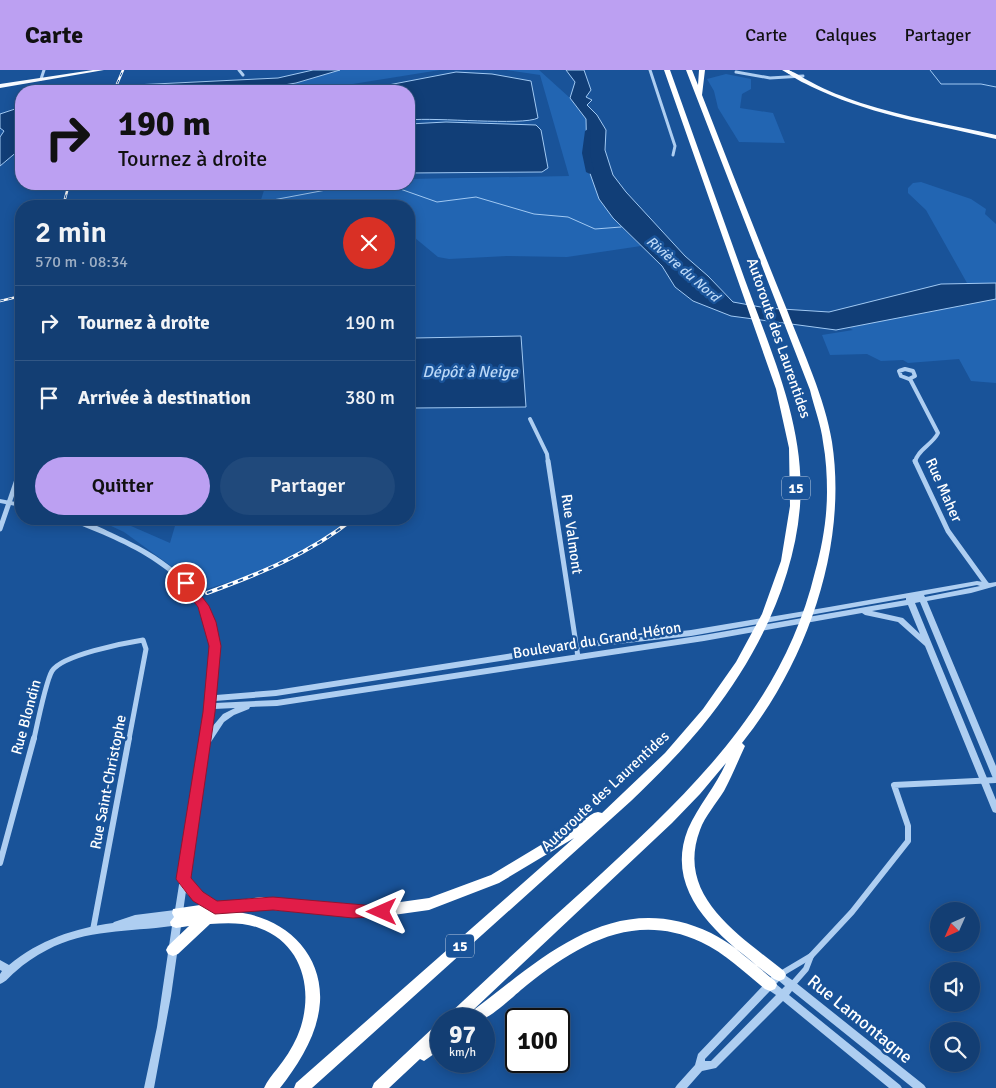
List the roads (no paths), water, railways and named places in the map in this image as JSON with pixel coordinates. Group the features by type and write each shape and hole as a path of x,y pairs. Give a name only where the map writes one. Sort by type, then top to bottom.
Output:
{"highway":[{"name":"Autoroute des Laurentides","path":"301,1088 619,805 684,741 728,684 763,624 785,564 795,509 795,454 787,411 667,70"},
{"name":"Autoroute des Laurentides","path":"466,1008 673,814 718,766 748,728 780,676 804,626 821,577 830,527 832,478 825,428 816,396 689,70"},
{"path":"700,98 702,70"},
{"path":"748,728 723,781 695,828 689,845 687,867 692,886 705,910 774,980"},
{"path":"177,918 215,908 273,903 372,912 429,904 472,889 506,873 619,805"},
{"path":"183,879 198,896 215,908"},
{"path":"177,918 206,920 244,918 267,925 289,939 307,965 313,991 310,1023 293,1060 271,1088"},
{"path":"173,950 206,920"},
{"path":"487,1008 572,946 607,928 631,922 667,925 698,934 774,980"},
{"path":"383,1084 430,1040"},
{"path":"383,1084 430,1049"}],"main road":[{"path":"0,86 102,70"},
{"path":"788,71 844,98 996,137"}],"street":[{"path":"41,80 44,70"},
{"path":"239,70 243,75"},
{"path":"650,70 676,146 673,155"},
{"path":"736,72 766,78 801,77"},
{"name":"Rue Maher","path":"910,378 938,433 935,439 916,457 915,464 948,531 987,585"},
{"name":"Rue Valmont","path":"530,419 541,439 548,459 578,657"},
{"path":"0,529 15,486"},
{"path":"0,502 15,504"},
{"path":"86,525 130,544 159,562 186,583 197,597 210,622 215,646 210,702 160,1043 149,1088"},
{"name":"Boulevard du Grand-Héron","path":"210,702 256,705 578,657 909,598 971,591 996,584"},
{"path":"921,597 996,776"},
{"path":"909,598 996,810"},
{"name":"Boulevard du Grand-Héron","path":"828,613 862,611 909,598"},
{"path":"862,611 900,620 911,627 929,646"},
{"name":"Boulevard du Grand-Héron","path":"210,702 577,646 744,628"},
{"name":"Rue Blondin","path":"0,863 52,672 64,661 128,642 143,640"},
{"name":"Rue Saint-Christophe","path":"93,930 146,649 143,640"},
{"path":"203,747 219,721 232,712 256,705"},
{"path":"680,1088 699,1068 701,1056 774,980 811,956 852,912 908,841 908,826 894,785 996,780"},
{"path":"0,980 8,971 38,951 63,938 93,930 135,928 177,918"},
{"path":"699,1068 713,1065 792,985 806,969 811,956"},
{"path":"0,964 8,971"},
{"name":"Rue Lamontagne","path":"774,980 792,985 921,1088"},
{"name":"Rue Lamontagne","path":"774,980 782,995 897,1088"}],"water":[{"path":"313,70 340,70 284,85 134,85 278,78"},
{"name":"Rivière du Nord","path":"566,70 584,70 591,90 586,97 592,100 587,105 597,115 606,130 605,150 613,175 626,192 685,256 733,302 766,308 829,312 941,284 996,283 996,299 836,330 731,316 693,301 675,287 662,266 613,218 599,199 587,165 586,119 570,98 575,82"},
{"path":"456,72 492,74 531,81 538,118 515,121 415,120 415,85 388,85"},
{"path":"15,109 15,153 0,166 0,137 4,131 0,128 0,114"},
{"path":"446,122 536,125 541,130 548,168 542,172 415,173 415,124"},
{"name":"Dépôt à Neige","path":"521,336 526,407 415,408 415,338"}],"waterway":[{"path":"930,70 941,84 981,84 996,87"},
{"name":"Rivière du Nord","path":"588,131 586,153 590,172"},
{"path":"273,200 326,190"},
{"path":"403,190 437,202 476,197 534,214 568,217 595,229 621,227"}],"railway":[{"path":"117,85 123,70"},
{"path":"65,200 67,190"},
{"path":"0,301 15,297"},
{"path":"207,593 283,562 319,543 344,525"}]}
